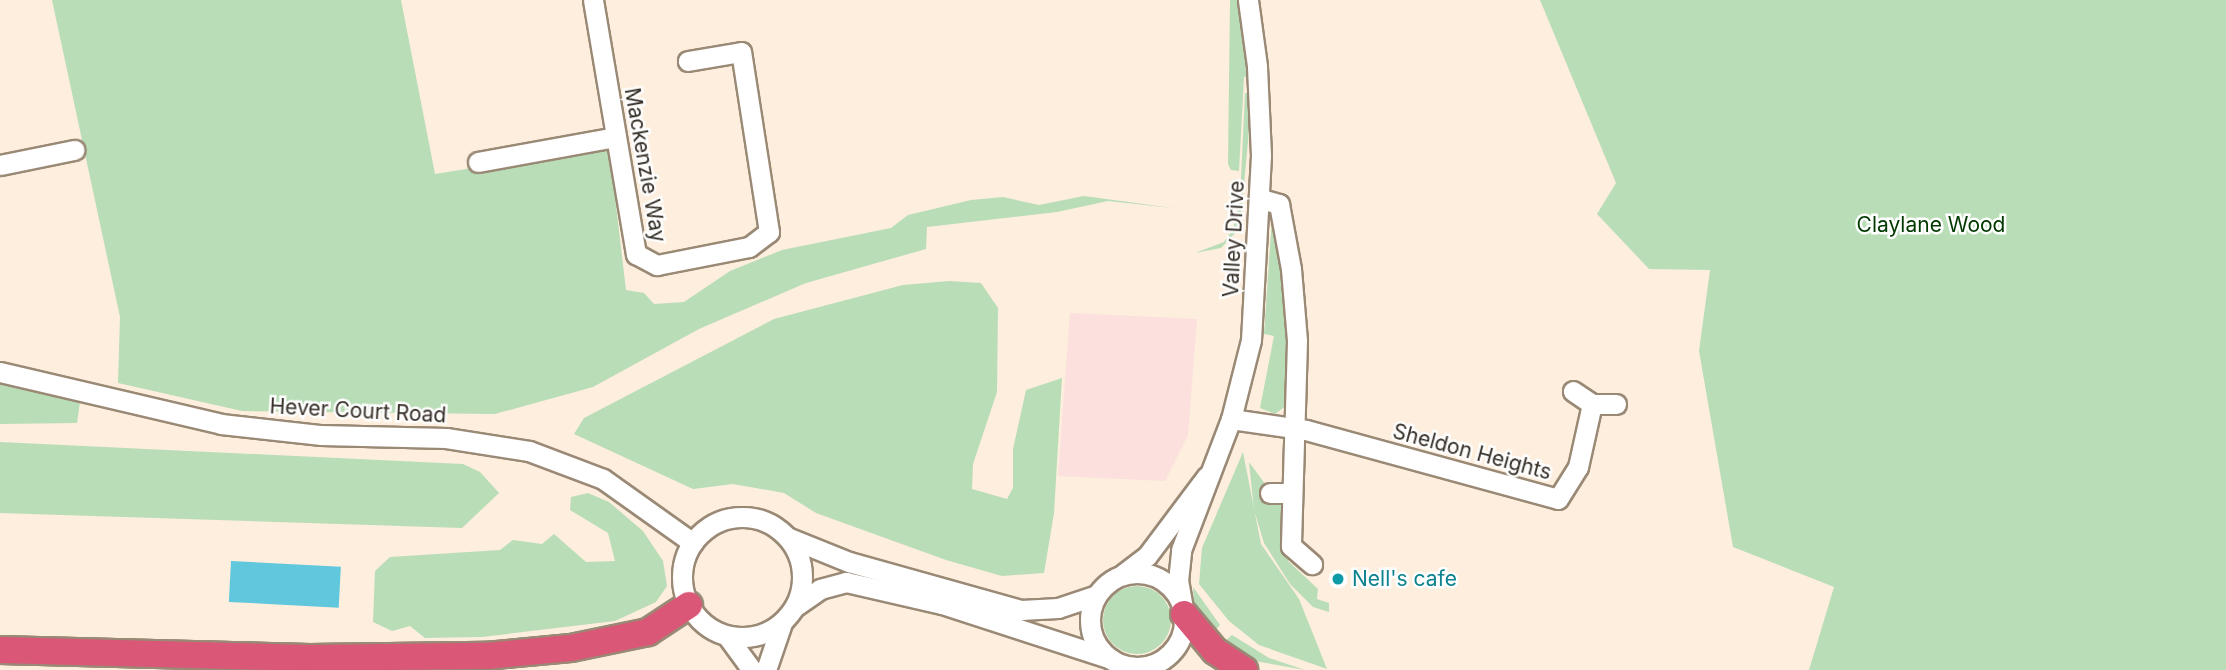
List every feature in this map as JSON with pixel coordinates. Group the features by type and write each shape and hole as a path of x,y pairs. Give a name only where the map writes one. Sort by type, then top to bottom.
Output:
{"highway":[{"path":"0,650 296,657 486,656 571,648 648,632 689,605"},
{"path":"1184,614 1215,651 1244,670"}],"street":[{"name":"Mackenzie Way","path":"593,0 636,254 657,265 750,247 769,232 741,52 688,61"},
{"name":"Valley Drive","path":"1184,614 1180,558 1208,475 1231,419 1251,340 1261,199 1259,90 1248,0"},
{"path":"478,162 616,137"},
{"path":"0,165 75,150"},
{"path":"1261,199 1279,204 1292,279 1297,341 1292,428 1291,546 1312,564"},
{"name":"Hever Court Road","path":"0,372 220,424 321,435 446,438 529,451 603,480 693,543"},
{"path":"1573,391 1592,404 1616,404"},
{"name":"Sheldon Heights","path":"1292,428 1558,499 1577,467 1592,404"},
{"path":"1231,419 1292,428"},
{"name":"Valley Drive","path":"1122,575 1147,556 1193,489 1208,475"},
{"path":"1270,493 1291,493"},
{"path":"752,670 727,636 705,624 689,605 682,574 693,543 713,525 738,517 773,525 787,537 849,562 1021,610 1058,608 1097,595 1122,575 1139,573 1162,580 1175,592 1184,614 1180,639 1163,659 1139,667 942,604 846,582 820,589 796,606 782,623 766,670"},
{"path":"787,537 803,570 796,606"},
{"path":"1097,595 1091,630 1111,659"},
{"path":"727,636 747,637 782,623"}],"shaded area":[{"path":"1070,313 1197,319 1188,435 1165,481 1058,476"}],"green space":[{"path":"52,0 401,0 435,174 609,146 626,290 644,293 654,304 684,302 730,271 782,250 891,228 908,215 971,200 1003,197 1039,205 1084,196 1173,208 1108,201 1057,212 927,227 926,249 806,283 699,329 593,387 495,414 242,411 118,383 120,317"},
{"path":"1230,0 1238,0 1248,76 1244,77 1239,171 1231,170 1228,164"},
{"name":"Claylane Wood","path":"1540,0 2226,0 2226,670 1809,670 1834,587 1733,547 1699,351 1710,270 1649,269 1597,214 1616,183"},
{"path":"1245,93 1249,93 1251,109 1240,228 1221,248 1195,253 1224,242 1233,229 1240,199"},
{"path":"1272,218 1290,305 1287,405 1275,414 1260,408 1274,336 1264,334"},
{"path":"949,281 981,283 998,308 997,392 973,464 972,489 1007,499 1013,488 1013,449 1026,390 1062,378 1054,513 1044,573 1002,576 946,560 816,513 784,493 733,484 693,489 574,434 584,418 774,319 903,285"},
{"path":"0,381 80,402 77,423 0,424"},
{"path":"0,442 463,464 480,472 499,493 462,528 0,513"},
{"path":"1243,452 1261,544 1299,599 1327,669 1259,645 1229,621 1199,584 1202,548"},
{"path":"1249,462 1284,510 1288,561 1318,589 1317,599 1329,603 1329,612 1313,607 1290,584 1264,543 1254,510"},
{"path":"588,493 609,502 643,531 663,561 667,586 656,602 615,621 482,637 425,638 410,626 392,631 373,622 375,571 390,557 500,550 513,540 542,544 554,534 586,562 615,561 608,533 570,510 571,497"},
{"path":"1137,586 1150,589 1161,596 1168,607 1171,620 1168,633 1161,644 1150,651 1137,654 1124,651 1113,644 1106,633 1103,620 1106,607 1113,596 1124,589"},
{"path":"1193,587 1220,625 1212,634 1194,604"},
{"path":"1232,635 1269,658 1305,670 1255,661 1224,642"}],"water":[{"path":"231,561 341,567 339,608 229,602"}],"place":[{"name":"Nell's cafe","path":"1338,579"}]}
